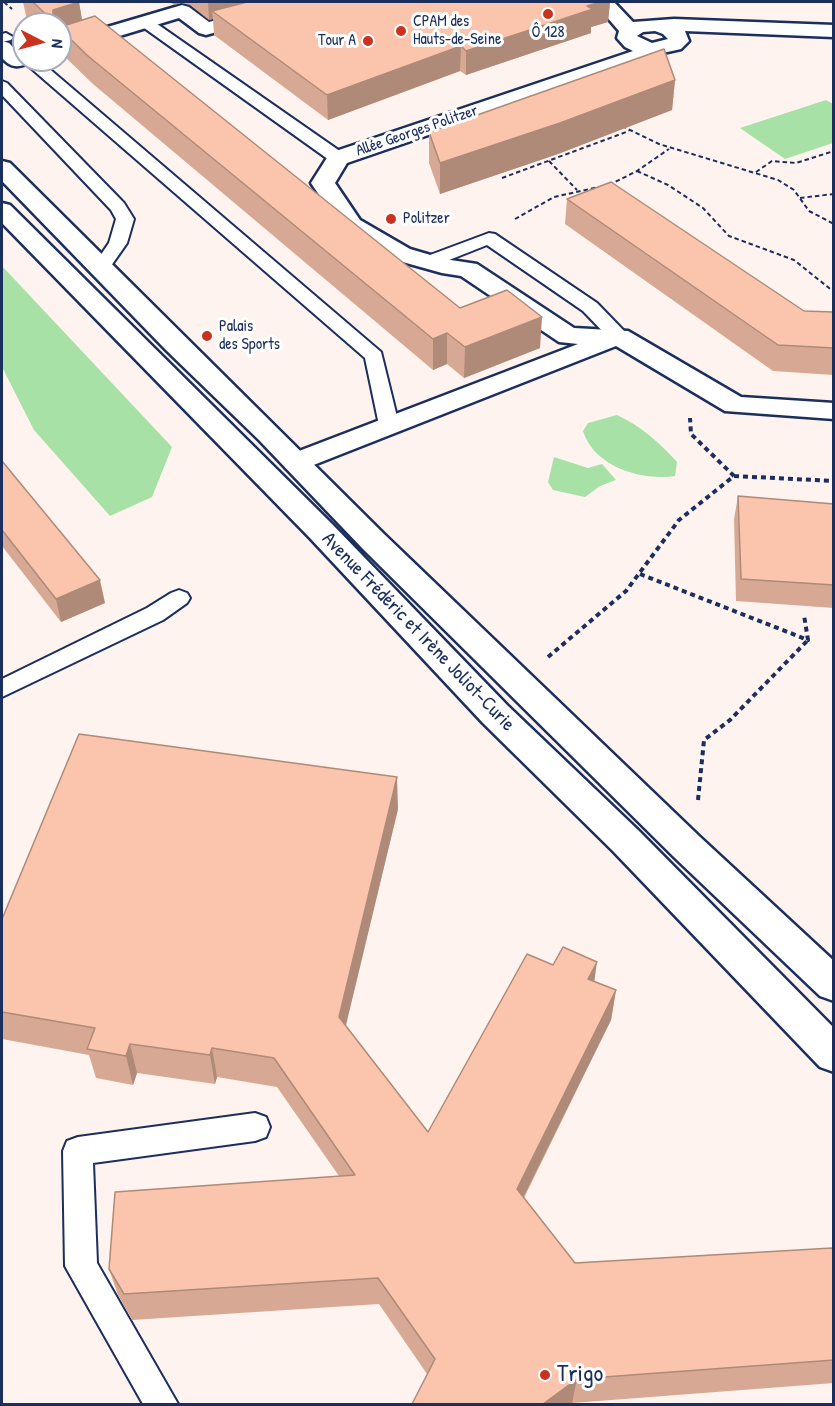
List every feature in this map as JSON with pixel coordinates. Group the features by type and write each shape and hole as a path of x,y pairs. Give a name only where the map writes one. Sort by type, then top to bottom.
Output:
{"main road":[{"path":"72,44 182,11 206,29 301,2"},
{"path":"604,2 631,30"},
{"path":"647,49 630,43 627,38 631,30 645,26 671,34 740,28 834,31"},
{"name":"Allée Georges Politzer","path":"671,34 667,48 647,49 645,54 338,158 323,183 351,225 401,254 428,262 468,269 568,336 619,337 735,405 834,411"},
{"path":"3,41 12,55"},
{"name":"Avenue Frédéric et Irène Joliot-Curie","path":"2,168 382,551 687,847 834,985"},
{"name":"Avenue Frédéric et Irène Joliot-Curie","path":"2,210 321,531 495,714 626,841 834,1055"},
{"path":"296,462 619,337"}],"lane":[{"path":"145,22 338,158"},
{"path":"44,72 374,356 389,425"},
{"path":"2,86 117,207 125,219 117,243 100,269"},
{"path":"428,262 489,238 590,307 619,337"},
{"path":"2,689 155,614 179,598"},
{"path":"161,1404 81,1266 78,1151 255,1127"}],"path":[{"path":"622,126 640,138 756,172 794,189 802,205 812,214 834,224"},
{"path":"502,178 630,131"},
{"path":"489,238 535,204 577,190 604,187 637,171 670,148"},
{"path":"756,172 772,161 796,164 834,151"},
{"path":"549,161 577,190"},
{"path":"637,171 668,185 703,208 729,236 763,246 794,260 834,292"},
{"path":"800,198 834,194"},
{"path":"688,377 691,434 734,476 834,481"},
{"path":"518,683 626,591 679,520 734,476"},
{"path":"639,574 808,640"},
{"path":"804,615 808,640"},
{"path":"687,847 698,801 704,740 730,720 808,640"}],"green space":[{"path":"826,100 833,104 833,143 785,159 740,128"},
{"path":"2,266 172,447 152,497 110,516 34,430 2,367"},
{"path":"617,415 642,430 671,455 677,462 675,476 648,476 634,473 621,469 597,454 583,431 588,423"},
{"path":"554,457 588,468 602,464 616,480 600,486 585,497 553,490 548,482"}],"building":[{"path":"33,2 79,2 53,10 53,12 44,12"},
{"path":"247,2 600,2 587,6 593,9 466,51 461,46 327,95 212,11"},
{"path":"95,16 460,308 507,290 542,317 465,347 447,333 433,339 88,56 72,41 72,23"},
{"path":"664,49 675,80 560,123 440,163 429,132"},
{"path":"611,182 804,311 834,312 834,348 778,345 567,199"},
{"path":"2,461 100,580 56,599 2,530"},
{"path":"738,496 834,504 834,585 741,579"},
{"path":"79,734 397,777 339,1017 428,1132 527,954 553,965 563,947 597,962 588,979 616,990 517,1189 575,1263 832,1248 834,1253 834,1360 577,1379 543,1404 412,1404 435,1359 378,1278 124,1294 109,1269 115,1192 355,1175 274,1058 212,1048 210,1055 130,1044 126,1056 87,1049 95,1028 2,1012 2,919"}],"place":[{"name":"Ô 128","path":"548,14"},
{"name":"CPAM des Hauts-de-Seine","path":"401,31"},
{"name":"Tour A","path":"368,41"},
{"name":"Politzer","path":"391,219"},
{"name":"Palais des Sports","path":"207,336"},
{"name":"Trigo","path":"545,1375"}]}
